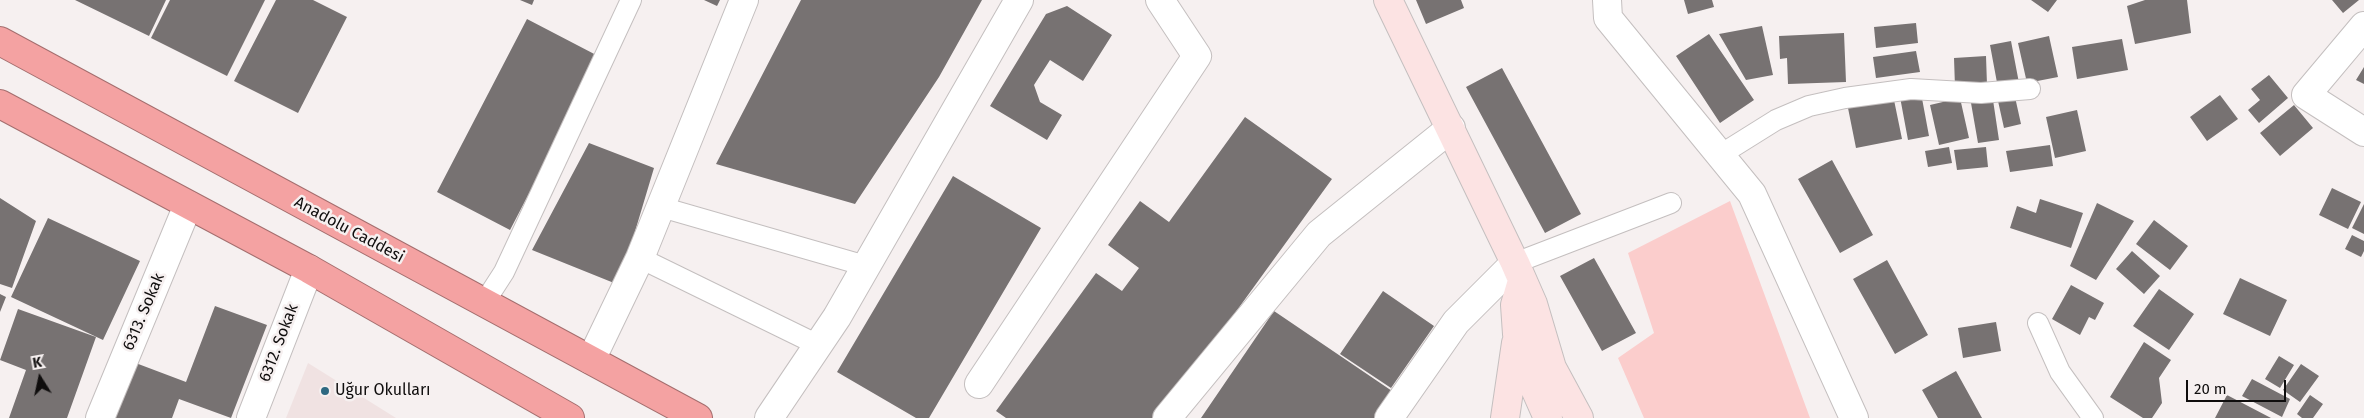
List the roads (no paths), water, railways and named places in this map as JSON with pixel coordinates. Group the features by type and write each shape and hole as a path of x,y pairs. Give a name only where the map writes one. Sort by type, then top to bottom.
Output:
{"highway":[{"name":"Anadolu Caddesi","path":"0,41 698,418"},
{"path":"0,104 309,269 570,418"}],"street":[{"path":"591,360 640,258 662,207 744,0"},
{"path":"769,418 818,345 866,266 1019,0"},
{"path":"979,384 1197,56 1160,0"},
{"path":"1388,0 1534,304 1552,368 1579,418"},
{"path":"1607,0 1608,18 1752,194 1854,418"},
{"path":"2364,26 2306,95 2364,132"},
{"path":"1167,418 1319,234 1451,128"},
{"name":"6313. Sokak","path":"100,418 188,205"},
{"name":"6312. Sokak","path":"251,418 309,269"},
{"path":"1505,418 1517,334 1515,304 1519,272"},
{"path":"1389,418 1456,322 1519,272"},
{"path":"1517,334 1536,391 1548,418"}],"lane":[{"path":"484,303 504,272 631,0"},
{"path":"1720,155 1776,120 1809,106 1845,98 1910,89 1981,93 2030,89"},
{"path":"1519,272 1671,203"},
{"path":"662,207 866,266"},
{"path":"640,258 818,345"},
{"path":"2038,323 2060,372 2094,418"}],"place":[{"name":"Uğur Okulları","path":"325,391"}]}
